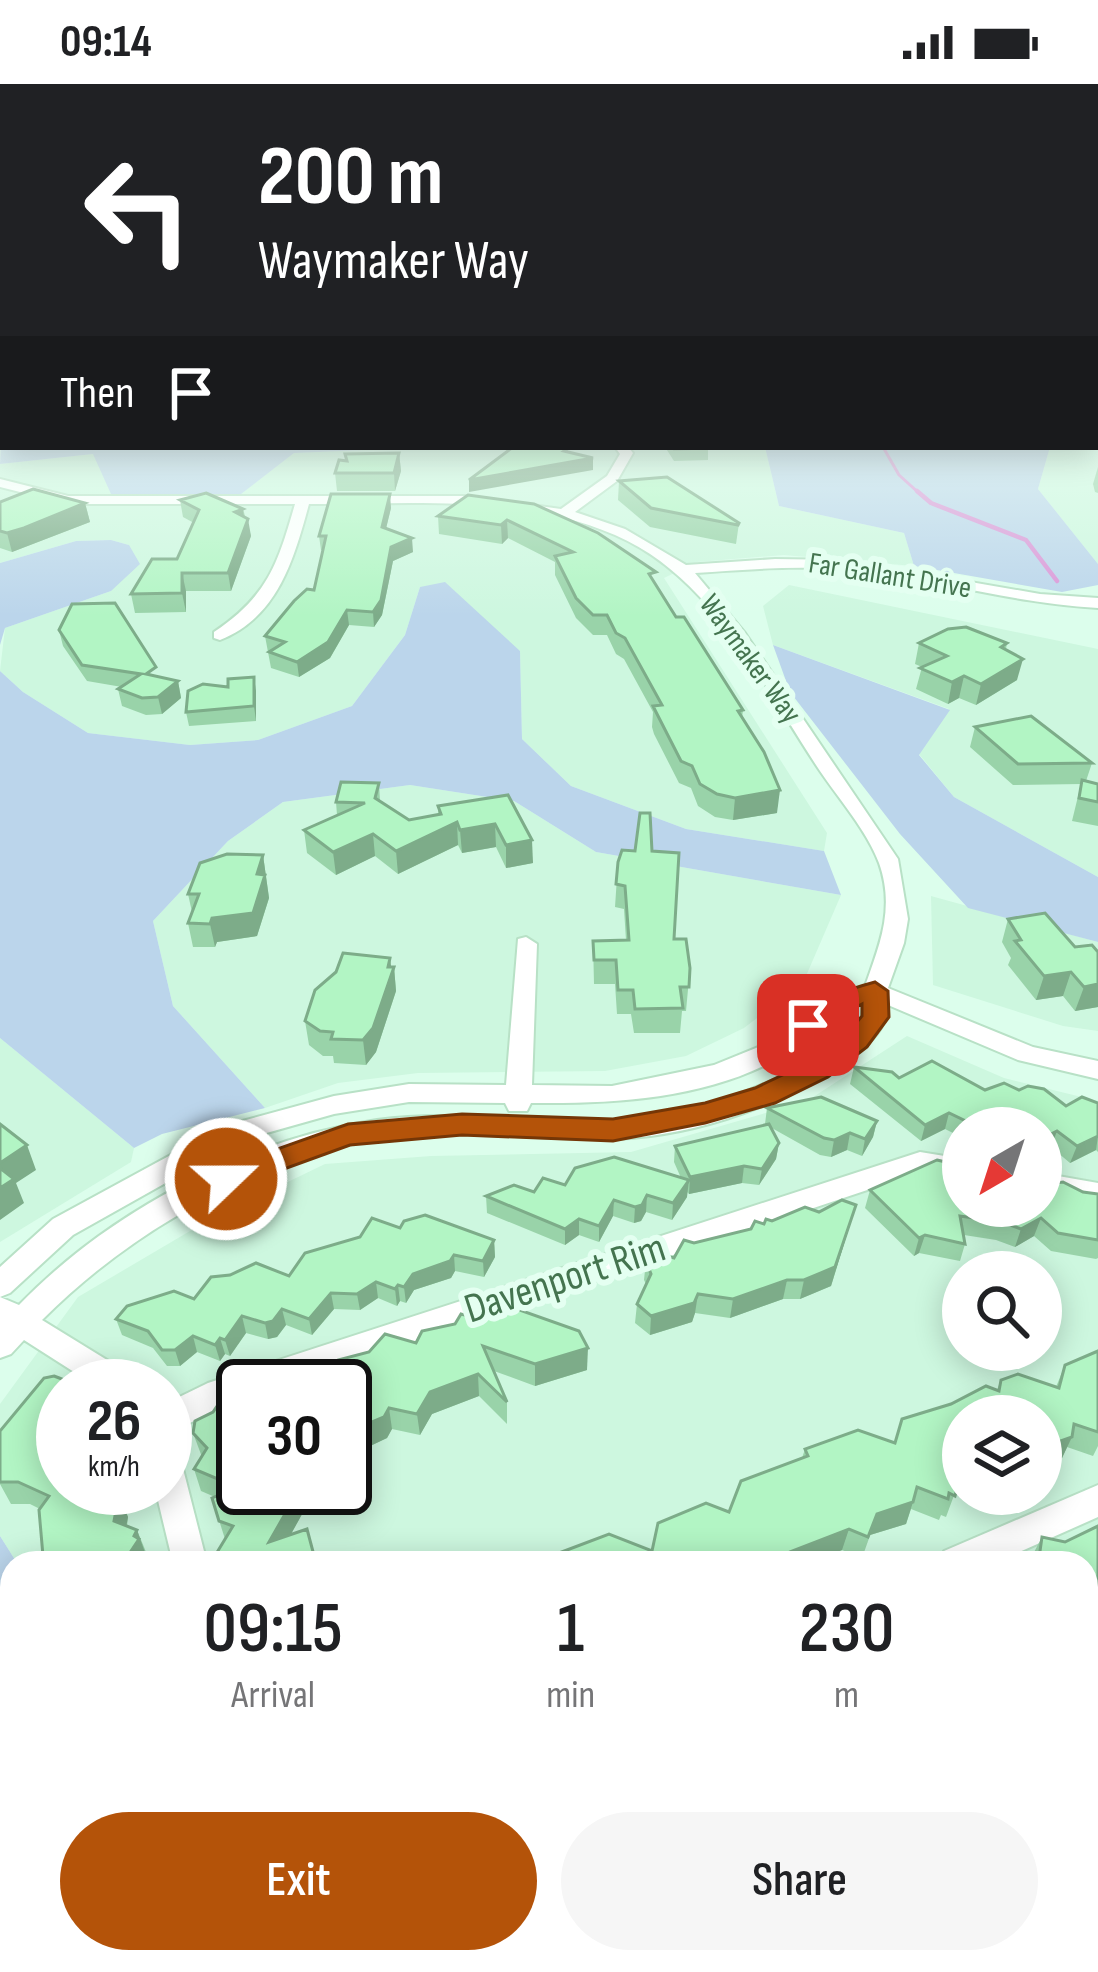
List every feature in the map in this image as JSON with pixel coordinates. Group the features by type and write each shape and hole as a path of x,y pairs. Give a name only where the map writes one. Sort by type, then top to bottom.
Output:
{"street":[{"path":"566,513 612,478 627,453 624,450"},
{"name":"Waymaker Way","path":"0,483 68,500 466,500 566,513 639,541 682,570 723,613 888,859 898,896 899,924 875,991 875,1017 857,1040 818,1070 765,1096 613,1130 462,1124 348,1135 255,1165 167,1207 106,1245 7,1325"},
{"path":"0,499 18,491"},
{"path":"220,635 263,606 278,584 303,501"},
{"name":"Far Gallant Drive","path":"682,570 782,561 826,563 896,571 1027,597 1098,603"},
{"path":"519,1126 526,944"},
{"path":"0,1285 64,1226 233,1133 334,1105 409,1093 612,1095 721,1072 777,1048 840,1002 875,991 1027,1054 1098,1070"},
{"name":"Davenport Rim","path":"192,1406 208,1397 920,1162 942,1166"},
{"path":"1062,1186 1098,1192"},
{"path":"7,1325 71,1359"},
{"path":"983,1551 1098,1501"},
{"path":"178,1515 187,1551"}],"shaded area":[{"path":"1,450 363,450 294,453 241,494 111,494 93,454 0,464"},
{"path":"766,450 779,506 904,533 914,566 784,555 697,562 664,578 827,833 824,851 686,829 571,786 522,739 520,651 420,587 405,635 352,706 258,740 190,745 88,733 23,692 0,671 5,628 111,591 129,545 111,540 76,541 0,563 0,464 93,454 240,494 294,453"},
{"path":"766,450 1049,450 1038,489 1098,564 1098,585 1062,592 914,566 904,533 779,506"},
{"path":"1049,450 1098,450 1098,564 1038,489"},
{"path":"111,540 129,545 140,564 111,591 5,628 0,645 0,563 76,541"},
{"path":"445,582 520,651 522,739 571,786 686,829 824,851 841,895 596,852 514,801 410,785 283,802 228,841 153,921 173,1006 265,1108 162,1134 134,1148 0,1038 0,671 23,692 88,733 190,745 258,740 352,706 405,635 420,587"},
{"path":"789,585 1098,649 1098,877 954,797 919,754 949,709 773,645 763,606"},
{"path":"773,645 950,710 919,755 954,797 1098,877 1098,942 968,908 900,834 790,692"},
{"path":"410,785 514,801 596,852 841,895 803,983 744,1028 686,1056 605,1071 418,1073 338,1083 265,1108 173,1006 153,921 228,841 283,802"},
{"path":"931,896 1098,942 1098,1031 1063,1026 933,985"},
{"path":"907,1036 1004,1078 1098,1101 1098,1551 9,1551 0,1536 0,1404 78,1297 207,1221 325,1164 431,1156 631,1152 807,1101"},
{"path":"0,1038 134,1148 131,1162 0,1242"}],"building":[{"path":"509,450 566,450 593,458 469,480"},
{"path":"399,453 394,473 335,473 339,460 347,461 345,454"},
{"path":"667,477 738,525 651,508 619,481"},
{"path":"33,489 85,503 24,528 0,531 0,502"},
{"path":"206,493 243,509 235,512 248,519 228,573 182,573 182,593 131,594 152,559 177,559 199,510 180,500"},
{"path":"331,494 390,494 382,527 412,538 391,547 381,600 373,612 347,610 328,642 297,662 269,652 285,642 265,636 294,601 307,589 314,590 326,536 319,536"},
{"path":"468,495 534,504 598,533 656,572 649,574 676,617 684,617 743,710 738,711 764,752 780,790 735,798 700,784 692,766 681,761 653,706 662,705 625,638 616,633 607,615 593,615 576,598 555,556 573,552 507,520 501,525 438,516"},
{"path":"115,603 156,667 146,674 178,681 158,697 142,698 118,689 141,674 82,665 59,630 72,604"},
{"path":"966,627 1007,643 1001,647 1023,659 981,684 964,676 952,682 920,668 947,656 919,643 948,629"},
{"path":"254,677 254,706 186,712 188,691 203,684 228,687 228,679"},
{"path":"1031,716 1092,763 1018,764 975,727"},
{"path":"1082,780 1098,784 1098,802 1079,798"},
{"path":"341,782 379,783 375,798 409,820 441,814 438,806 508,795 532,840 506,845 495,824 460,830 457,822 396,851 373,834 333,852 304,830 365,803 336,802"},
{"path":"640,813 650,813 652,851 679,853 674,939 686,939 690,968 689,987 680,987 683,1008 635,1009 633,990 618,990 616,960 594,960 593,941 629,940 625,886 616,884 622,850 635,851"},
{"path":"227,854 263,855 257,874 265,875 253,913 212,918 210,924 188,923 199,894 188,894 200,863"},
{"path":"1045,913 1075,947 1092,945 1098,952 1098,984 1084,987 1071,972 1044,976 1015,941 1021,940 1008,919"},
{"path":"343,953 390,958 388,967 394,967 373,1028 363,1040 331,1039 333,1032 320,1031 305,1021 315,990 336,972"},
{"path":"932,1061 985,1090 1004,1083 1019,1090 1028,1086 1044,1089 1066,1106 1082,1097 1098,1103 1098,1136 1077,1146 1062,1135 1062,1107 942,1107 942,1116 925,1125 854,1067 892,1072 899,1078"},
{"path":"821,1097 877,1121 865,1139 850,1133 834,1140 767,1108"},
{"path":"0,1124 27,1145 0,1163"},
{"path":"769,1124 779,1143 762,1169 744,1166 690,1177 675,1146"},
{"path":"614,1157 689,1180 673,1203 647,1195 635,1207 614,1200 599,1226 579,1219 565,1229 486,1196 514,1185 534,1192 543,1178 565,1185 575,1168"},
{"path":"942,1161 942,1227 962,1227 965,1244 925,1235 919,1238 870,1190"},
{"path":"0,1168 14,1179 0,1188"},
{"path":"1062,1182 1098,1194 1098,1240 1058,1233 1051,1227 1062,1227"},
{"path":"842,1200 856,1205 835,1267 733,1299 698,1294 694,1303 651,1316 637,1304 651,1274 646,1261 661,1254 674,1258 684,1240 694,1243 751,1229 755,1221 764,1224 766,1219 772,1221 805,1207 819,1212"},
{"path":"425,1215 494,1240 483,1261 454,1255 450,1261 413,1274 404,1287 376,1282 357,1294 331,1293 309,1319 282,1309 265,1323 242,1316 225,1340 220,1338 215,1345 193,1336 175,1350 162,1350 148,1331 116,1319 127,1306 174,1291 194,1299 211,1277 230,1275 256,1263 289,1276 305,1253 360,1237 372,1218 400,1228 404,1221"},
{"path":"508,1306 579,1331 588,1348 535,1364 483,1346 507,1402 478,1374 430,1392 417,1414 389,1408 384,1417 372,1422 372,1359 342,1359 369,1352 385,1334 416,1343 422,1331 455,1324 471,1309 495,1318"},
{"path":"1098,1351 1098,1432 1074,1424 1072,1437 1062,1441 1062,1395 968,1395 986,1386 999,1391 1001,1380 1018,1374 1059,1388 1065,1365"},
{"path":"36,1388 36,1490 18,1482 0,1482 0,1431"},
{"path":"942,1407 942,1497 917,1487 913,1502 877,1514 868,1537 849,1529 793,1551 652,1551 658,1523 706,1503 729,1512 741,1481 808,1456 805,1449 858,1430 895,1443 902,1419"},
{"path":"216,1408 216,1478 194,1469 207,1448 193,1433 195,1421"},
{"path":"39,1515 115,1515 114,1521 137,1530 134,1536 139,1539 131,1551 43,1551"},
{"path":"217,1515 284,1515 269,1542 307,1529 313,1551 218,1551 233,1526 219,1521"},
{"path":"1098,1526 1098,1551 1040,1551 1042,1537 1065,1542"},
{"path":"609,1534 652,1551 564,1551"}],"waterway":[{"path":"885,450 899,475 920,494"},
{"path":"917,491 931,503 1026,540 1057,581"}],"route":[{"path":"226,1179 348,1135 462,1124 613,1130 765,1096 818,1070 857,1040 875,1017 875,991 840,1002 808,1025"}]}
